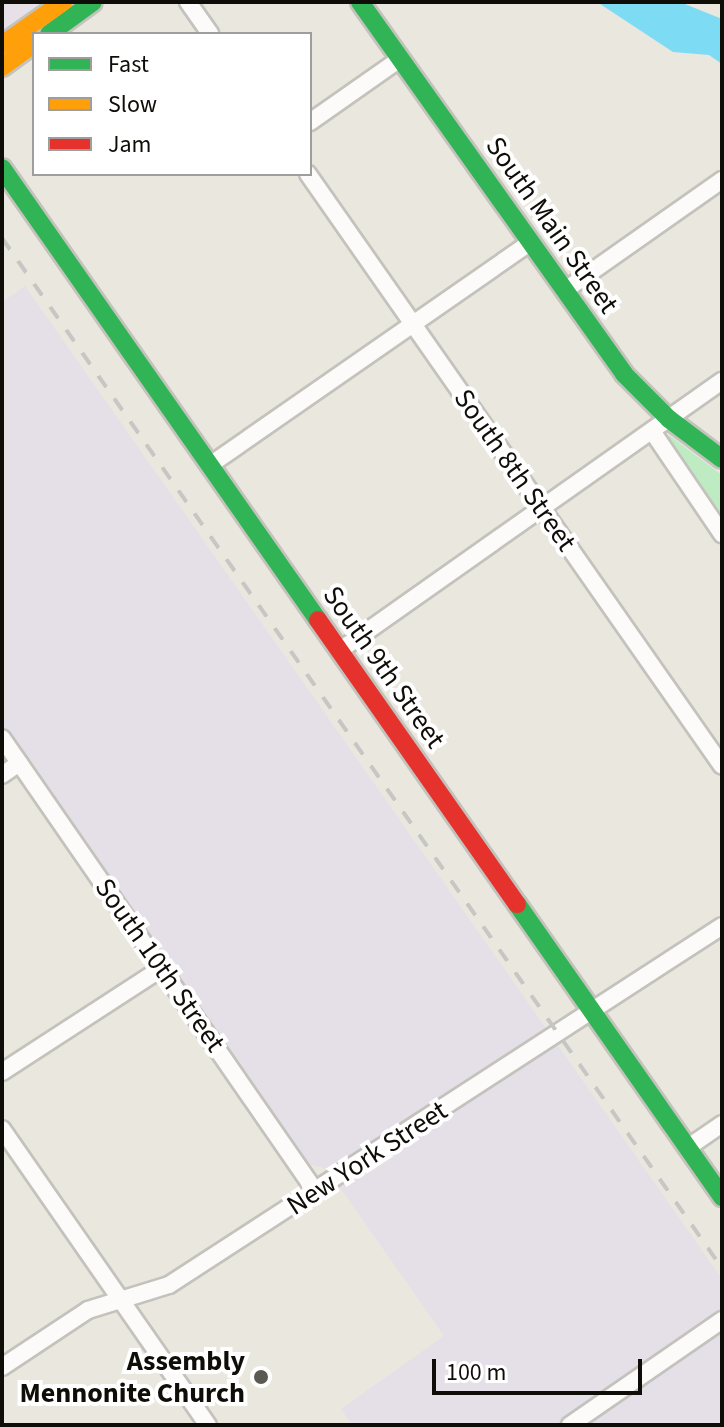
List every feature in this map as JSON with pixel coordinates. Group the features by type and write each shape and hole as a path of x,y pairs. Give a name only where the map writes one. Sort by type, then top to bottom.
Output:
{"street":[{"path":"2,45 63,2"},
{"path":"52,32 93,2"},
{"path":"188,2 209,32"},
{"name":"South Main Street","path":"360,2 624,374 669,419 722,459"},
{"path":"2,67 32,45"},
{"path":"312,121 400,59"},
{"name":"South 9th Street","path":"2,168 722,1197"},
{"name":"South 8th Street","path":"309,176 722,766"},
{"path":"564,291 722,180"},
{"path":"210,465 529,243"},
{"path":"339,651 722,381"},
{"path":"652,431 722,534"},
{"name":"South 10th Street","path":"2,738 309,1182 312,1194"},
{"path":"2,775 19,763"},
{"name":"New York Street","path":"2,1367 88,1310 169,1285 722,926"},
{"path":"2,1072 162,968"},
{"path":"687,1148 722,1124"},
{"path":"2,1129 208,1425"},
{"path":"570,1425 722,1320"}],"shaded area":[{"path":"2,2 51,2 2,34"},
{"path":"25,286 722,1279 722,1425 352,1425 341,1409 444,1336 341,1189 323,1168 308,1164 229,1065 2,738 2,302"}],"green space":[{"path":"670,436 722,475 722,528 664,440"}],"water":[{"path":"597,2 680,2 722,19 722,64 709,55 673,52"}],"railway":[{"path":"2,238 722,1268"}],"traffic: fast":[{"path":"52,32 93,2"},
{"path":"360,2 624,374 669,419 722,459"},
{"path":"2,168 318,620"},
{"path":"517,904 722,1197"}],"traffic: slow":[{"path":"2,45 63,2"},
{"path":"2,67 32,45"}],"traffic: jam":[{"path":"318,620 517,904"}],"place":[{"name":"Assembly Mennonite Church","path":"261,1377"}]}
